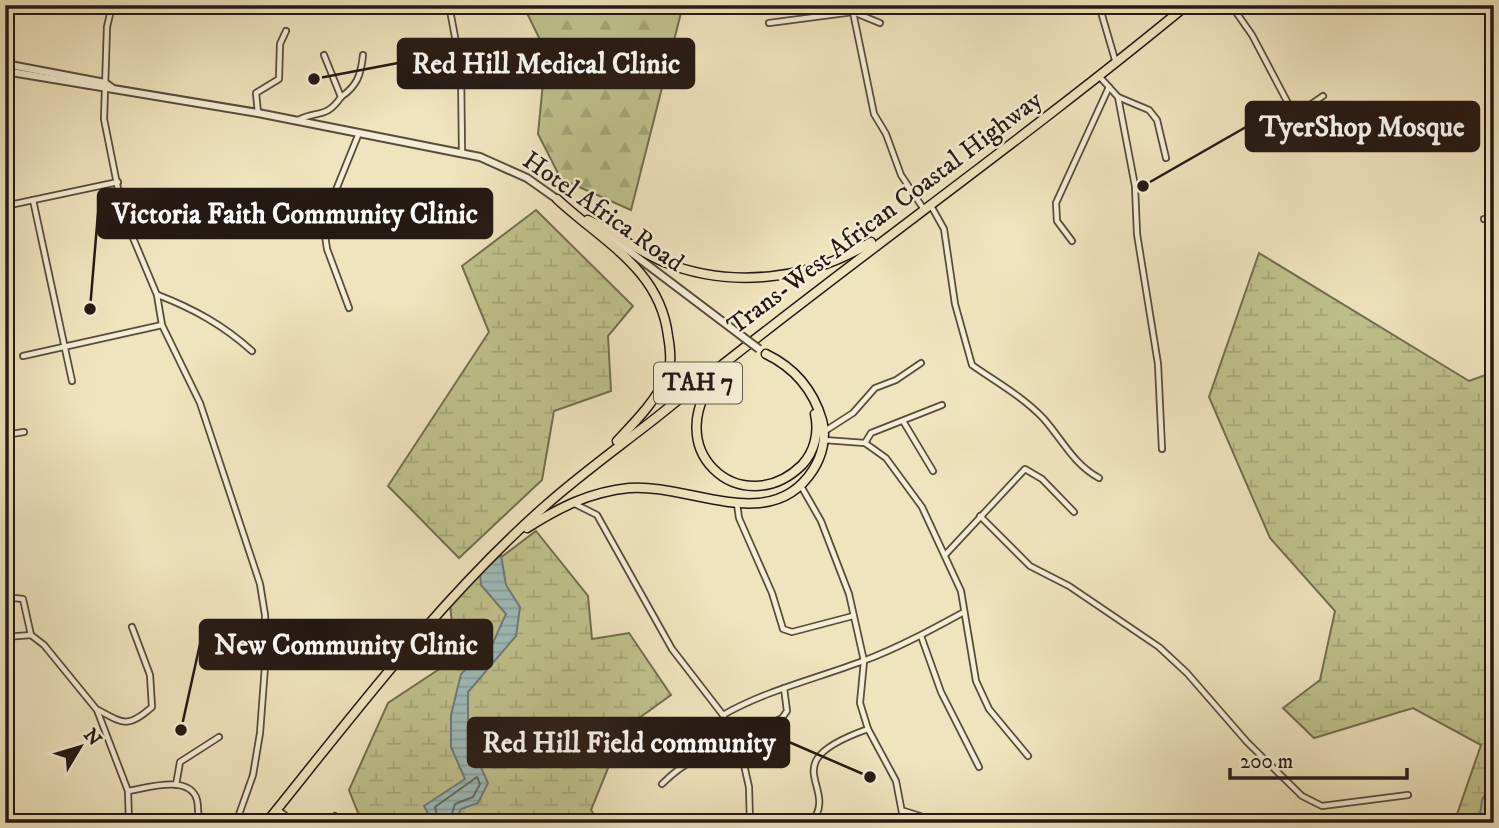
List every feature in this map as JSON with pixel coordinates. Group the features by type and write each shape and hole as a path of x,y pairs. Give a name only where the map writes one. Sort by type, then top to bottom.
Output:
{"highway":[{"name":"Trans-West African Coastal Highway","path":"266,823 428,627 513,538 604,455 926,206 1116,64 1187,5"},
{"path":"557,199 635,267 660,298 667,322 668,373 653,401 604,455"},
{"path":"588,220 674,266 746,278 804,272 835,262 915,215"},
{"path":"737,352 702,394 695,437 709,465 725,477 759,487 793,473 808,459 817,439 817,423 806,392 782,365 763,351"},
{"path":"513,538 570,503 595,493 632,488 673,491 737,504 766,503 801,486 819,460 824,435 809,388 783,362 763,351"}],"street":[{"path":"111,5 107,27 104,119 123,214 157,295 162,325 200,403 260,584 265,615 265,666 260,733 253,775 236,823"},
{"path":"449,5 461,69 462,154"},
{"path":"850,5 874,114 886,134 901,176 944,229 955,304 972,365 1020,396 1044,419 1076,462 1099,478"},
{"path":"1099,5 1116,64"},
{"path":"1231,5 1252,35 1290,107 1301,111 1323,96"},
{"path":"769,23 853,12 880,23"},
{"path":"258,113 256,93 279,79 280,44 286,31"},
{"path":"324,55 341,97"},
{"path":"297,120 309,115 322,115 333,109 361,75 363,55"},
{"name":"Hotel Africa Road","path":"5,64 107,86"},
{"name":"Hotel Africa Road","path":"5,71 297,120 480,157 518,173 588,220 763,351"},
{"path":"1099,76 1118,97 1149,110 1157,120 1166,158"},
{"path":"1072,241 1057,221 1056,203 1110,88"},
{"path":"1118,97 1135,186 1139,246 1158,364 1162,449"},
{"path":"349,307 327,249 323,222 359,132"},
{"path":"5,206 118,182"},
{"path":"33,200 72,381"},
{"path":"1484,219 1494,218"},
{"path":"157,295 191,308 226,328 252,351"},
{"path":"23,356 162,325"},
{"path":"824,435 853,413 875,388 896,380 921,363"},
{"path":"865,443 871,433 942,405"},
{"path":"904,421 933,471"},
{"path":"5,435 24,432"},
{"path":"824,435 865,443 886,458 922,508 946,554 961,591 976,681 989,709 1028,756"},
{"path":"946,554 1025,469 1042,479 1074,512"},
{"path":"801,486 821,521 841,567 863,661 860,703 868,729 896,781 904,811 904,823"},
{"path":"570,503 584,506 597,514 672,649 723,715 736,741 749,787 750,823"},
{"path":"737,504 739,518 786,632 853,616"},
{"path":"979,516 1030,566 1086,597 1159,647 1256,752 1302,796 1322,806 1408,795"},
{"path":"5,597 18,596 27,604 26,621 31,635 44,645 97,710 128,791 129,823"},
{"path":"723,715 764,694 863,661 921,636 964,612"},
{"path":"97,710 123,724 136,721 152,707 150,675 132,627"},
{"path":"5,637 31,635"},
{"path":"921,636 940,692 979,767"},
{"path":"736,741 782,718 787,711 783,688"},
{"path":"811,823 817,815 819,798 812,775 815,759 830,745 868,729"},
{"path":"176,785 180,762 219,737"},
{"path":"662,784 676,770 705,755 719,749 739,750"},
{"path":"128,791 176,785 188,788 194,794 200,823"},
{"path":"277,809 295,823"},
{"path":"904,811 942,823"},
{"path":"329,823 335,816"}],"green space":[{"path":"523,5 683,5 631,210 561,179 538,134 546,52"},
{"path":"536,210 633,306 608,336 611,391 554,411 542,480 459,558 388,486 489,332 462,266"},
{"path":"1259,253 1469,381 1494,372 1494,823 1454,823 1481,745 1413,708 1314,738 1283,708 1320,680 1335,611 1270,538 1209,397"},
{"path":"536,531 588,596 592,639 629,633 671,695 624,729 591,810 600,823 362,823 349,790 388,703 456,658 450,605 475,577"}],"water":[{"path":"501,555 506,585 520,607 516,636 468,692 468,739 488,783 478,803 461,809 455,823 433,823 424,806 465,779 451,747 451,715 461,674 492,645 506,614 481,585 480,572"}],"waterway":[{"path":"1479,823 1482,800 1494,779"}],"place":[{"name":"Red Hill Medical Clinic","path":"314,79"},
{"name":"TyerShop Mosque","path":"1143,186"},
{"name":"Victoria Faith Community Clinic","path":"90,309"},
{"name":"New Community Clinic","path":"181,730"},
{"name":"Red Hill Field community","path":"870,777"}]}
